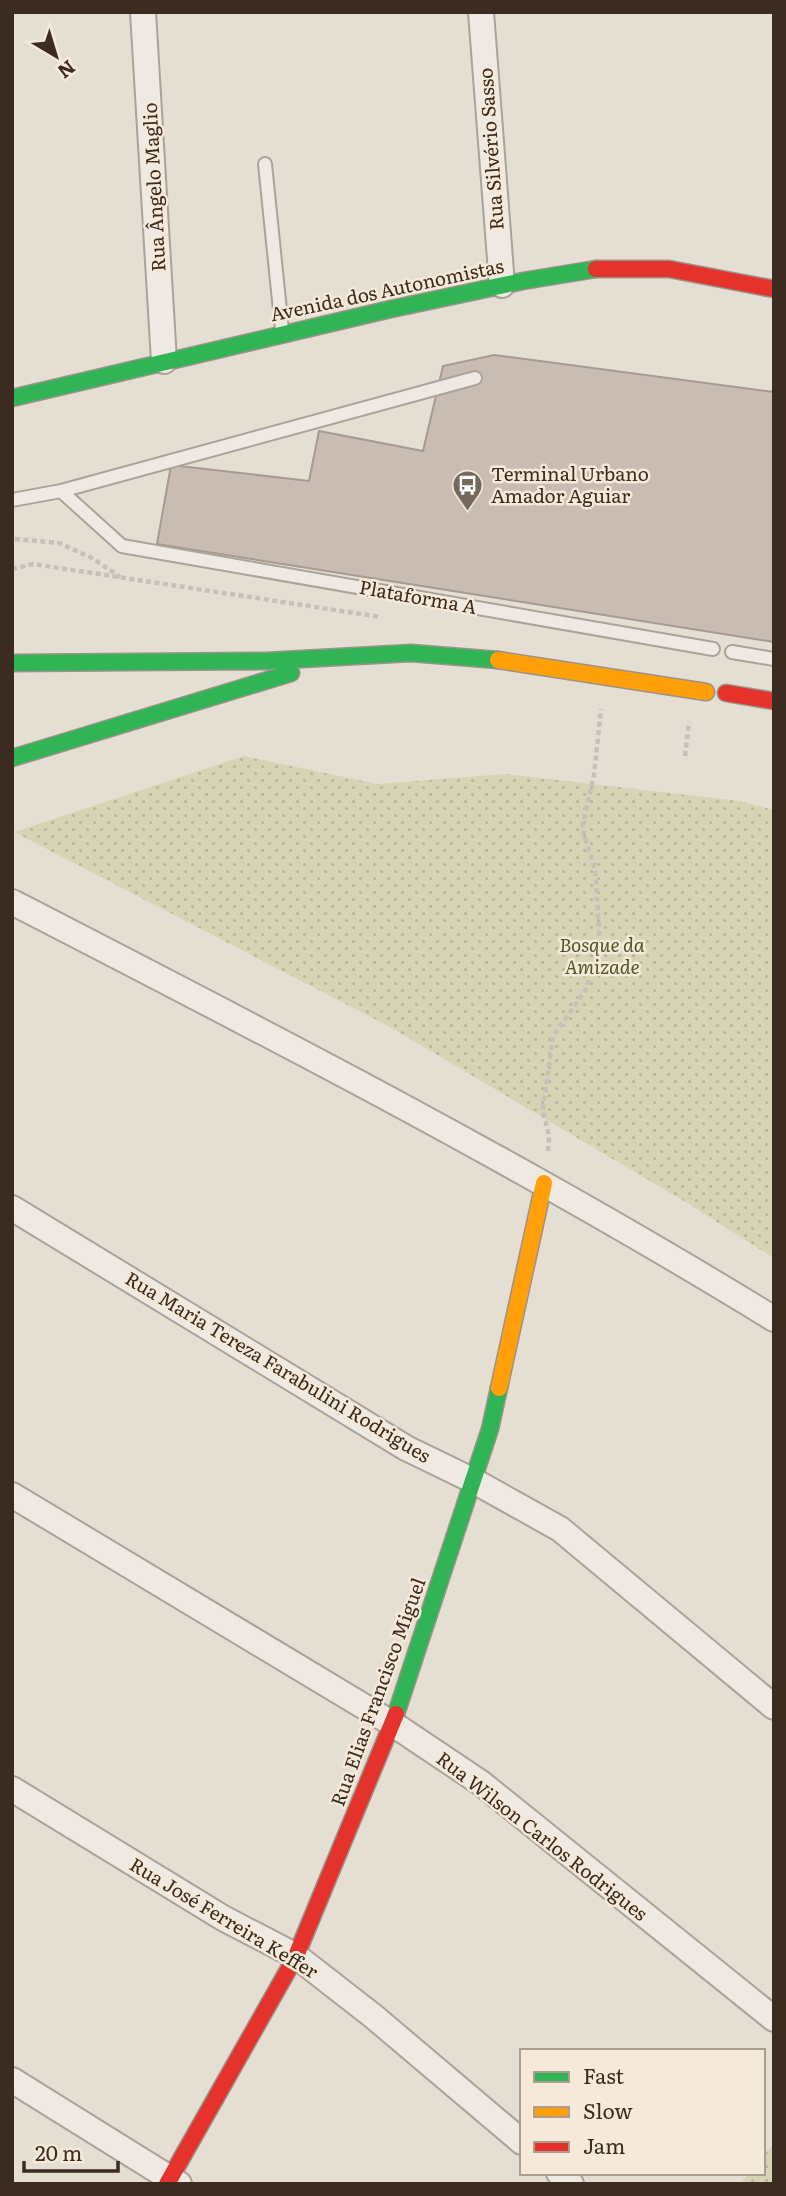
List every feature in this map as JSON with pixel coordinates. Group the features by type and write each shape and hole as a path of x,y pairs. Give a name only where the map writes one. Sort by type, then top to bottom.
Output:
{"main road":[{"name":"Avenida dos Autonomistas","path":"12,398 109,378 164,361 502,285 588,271 656,268 774,289"},
{"path":"12,663 267,662 411,653 511,661 706,692"},
{"path":"12,758 340,659"},
{"path":"726,694 774,701"},
{"name":"Rua Elias Francisco Miguel","path":"172,2182 296,1956 393,1724 490,1429 544,1183"}],"street":[{"name":"Rua Ângelo Maglio","path":"144,12 164,361"},
{"name":"Rua Silvério Sasso","path":"481,12 502,285"},
{"path":"12,902 343,1072 662,1250 774,1318"},
{"name":"Rua Maria Tereza Farabulini Rodrigues","path":"12,1208 406,1448 474,1481 560,1530 774,1707"},
{"name":"Rua Wilson Carlos Rodrigues","path":"12,1496 393,1724 481,1783 774,2019"},
{"name":"Rua José Ferreira Keffer","path":"12,1789 223,1918 296,1956 373,2016 520,2140"},
{"path":"12,2080 172,2182"}],"lane":[{"path":"265,164 282,334"},
{"path":"12,500 61,491 475,378"},
{"name":"Plataforma A","path":"61,491 122,546 713,649"},
{"path":"732,652 774,659"}],"path":[{"path":"15,539 59,543 92,558 121,577"},
{"path":"12,569 33,564 388,618"},
{"path":"544,1183 549,1137 542,1109 553,1035 585,991 600,946 595,869 582,828 594,775 602,702 610,676"}],"green space":[{"name":"Bosque da Amizade","path":"244,756 377,784 505,774 740,801 774,810 774,1258 687,1203 390,1027 14,832"},
{"path":"774,2144 774,2184 740,2184 747,2175 765,2175 765,2154"}],"building":[{"name":"Terminal Urbano Amador Aguiar","path":"494,355 774,392 774,642 157,544 171,465 309,481 319,431 423,451 443,366"}],"traffic: fast":[{"path":"12,398 391,309 523,281 596,269"},
{"path":"12,663 266,661 411,653 498,660"},
{"path":"12,758 291,673"},
{"path":"396,1714 490,1429 499,1388"}],"traffic: slow":[{"path":"498,660 706,692"},
{"path":"499,1388 544,1183"}],"traffic: jam":[{"path":"596,269 669,269 774,289"},
{"path":"726,693 774,701"},
{"path":"167,2184 296,1956 396,1714"}],"place":[{"name":"Terminal Urbano Amador Aguiar","path":"468,512"}]}
